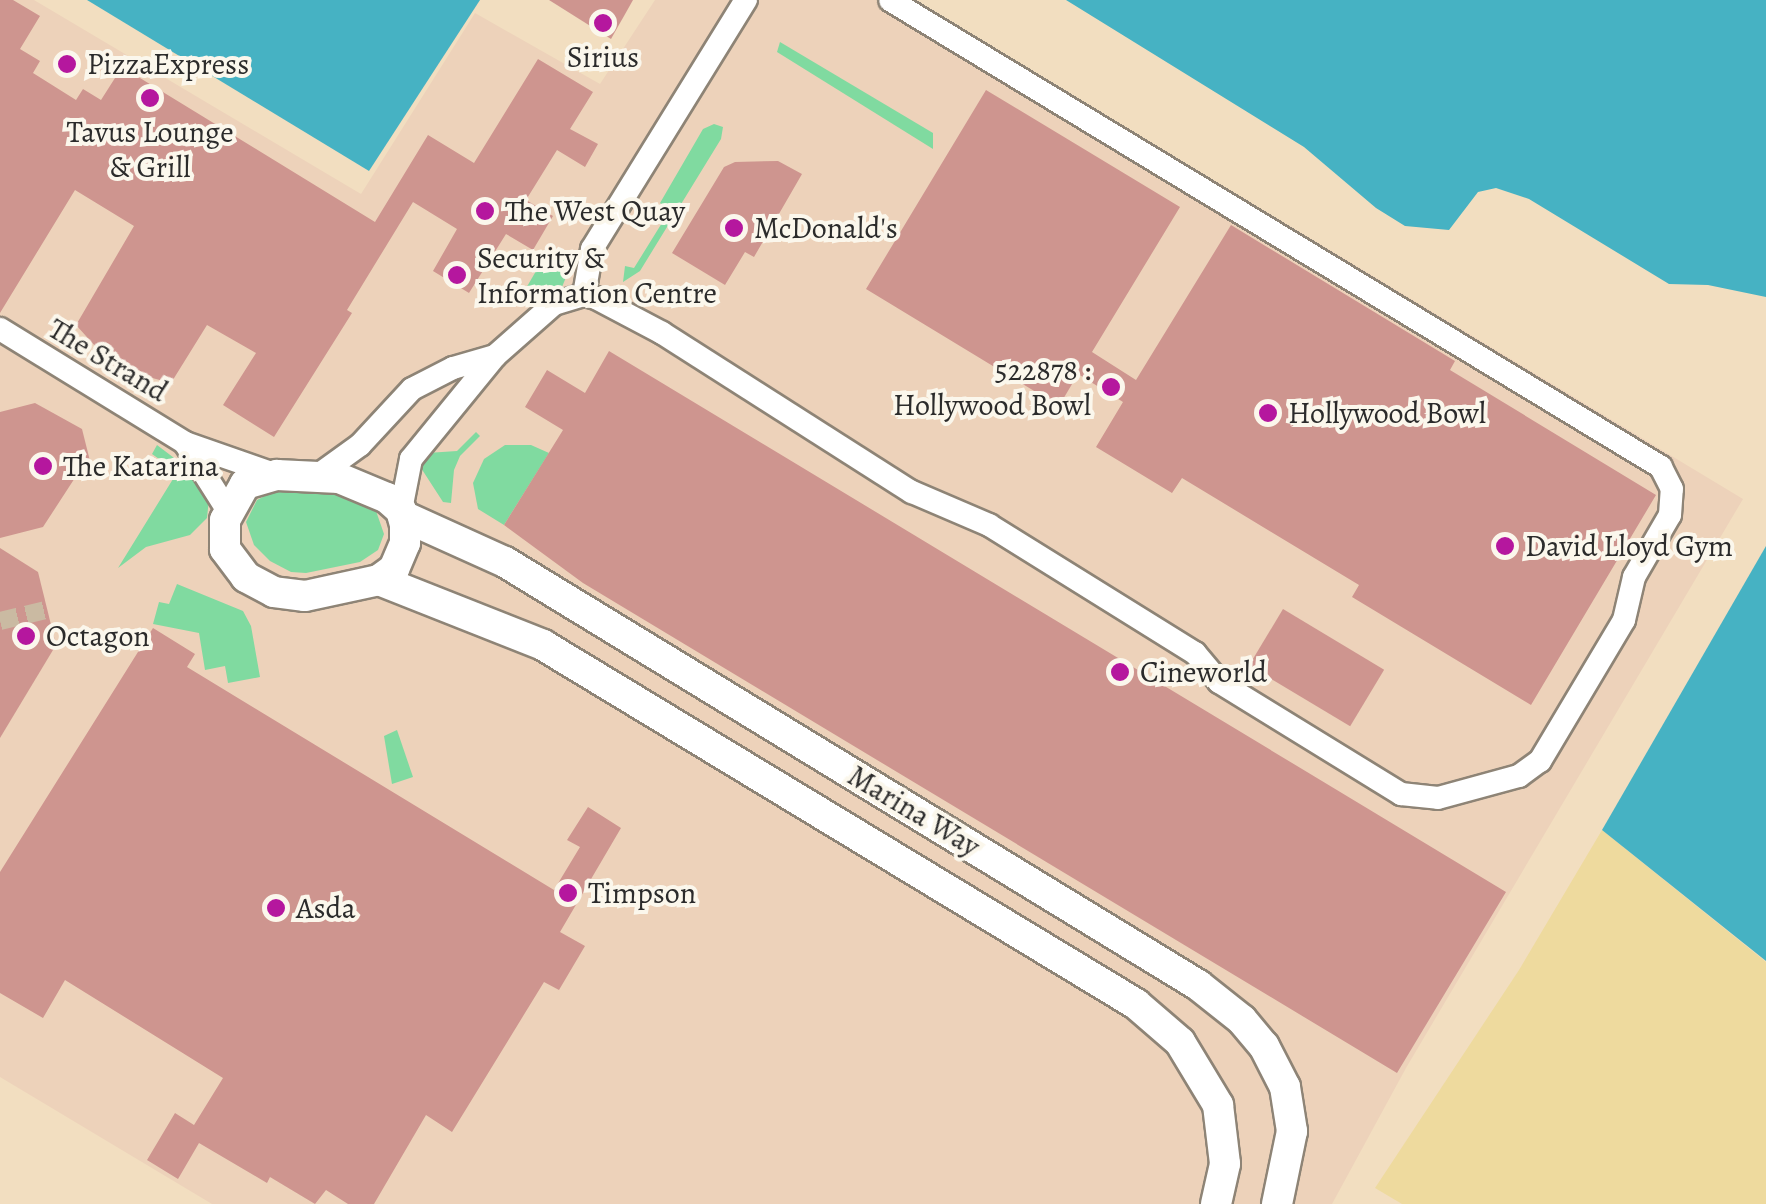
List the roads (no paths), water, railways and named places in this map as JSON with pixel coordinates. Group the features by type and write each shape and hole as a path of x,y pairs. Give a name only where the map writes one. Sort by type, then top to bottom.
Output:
{"street":[{"path":"584,295 592,249 746,0"},
{"path":"402,513 371,489 317,476 277,476 245,484 228,511 225,550 235,566 261,586 305,596 379,580 403,552 404,482 417,448 495,356 554,304 584,295 609,303 662,333 912,492 989,525 1195,653 1219,682 1401,794 1438,798 1518,776 1540,760 1624,620 1634,577 1670,515 1672,489 1661,468 890,0"},
{"name":"The Strand","path":"0,329 184,443 277,476"},
{"path":"317,476 360,445 412,389 453,368 495,356"},
{"name":"The Strand","path":"184,443 228,511"},
{"name":"Marina Way","path":"402,513 505,562 1198,985 1242,1020 1273,1060 1290,1106 1288,1166 1276,1204"},
{"name":"Marina Way","path":"379,580 543,645 1090,974 1164,1026 1192,1056 1218,1105 1225,1164 1216,1204"}],"water":[{"path":"87,0 480,0 369,171"},
{"path":"1066,0 1766,0 1766,297 1708,285 1669,284 1529,199 1496,188 1478,192 1449,230 1405,226 1376,208 1304,147"},
{"path":"1766,546 1766,961 1602,830"}],"tunnel":[{"path":"0,621 46,610"}],"place":[{"name":"Sirius","path":"603,23"},
{"name":"PizzaExpress","path":"67,64"},
{"name":"Tavus Lounge & Grill","path":"150,98"},
{"name":"The West Quay","path":"485,211"},
{"name":"McDonald's","path":"734,228"},
{"name":"Security & Information Centre","path":"457,275"},
{"name":"522878 : Hollywood Bowl","path":"1111,387"},
{"name":"Hollywood Bowl","path":"1268,413"},
{"name":"The Katarina","path":"43,466"},
{"name":"David Lloyd Gym","path":"1505,546"},
{"name":"Octagon","path":"26,636"},
{"name":"Cineworld","path":"1120,672"},
{"name":"Timpson","path":"568,893"},
{"name":"Asda","path":"276,908"}]}
